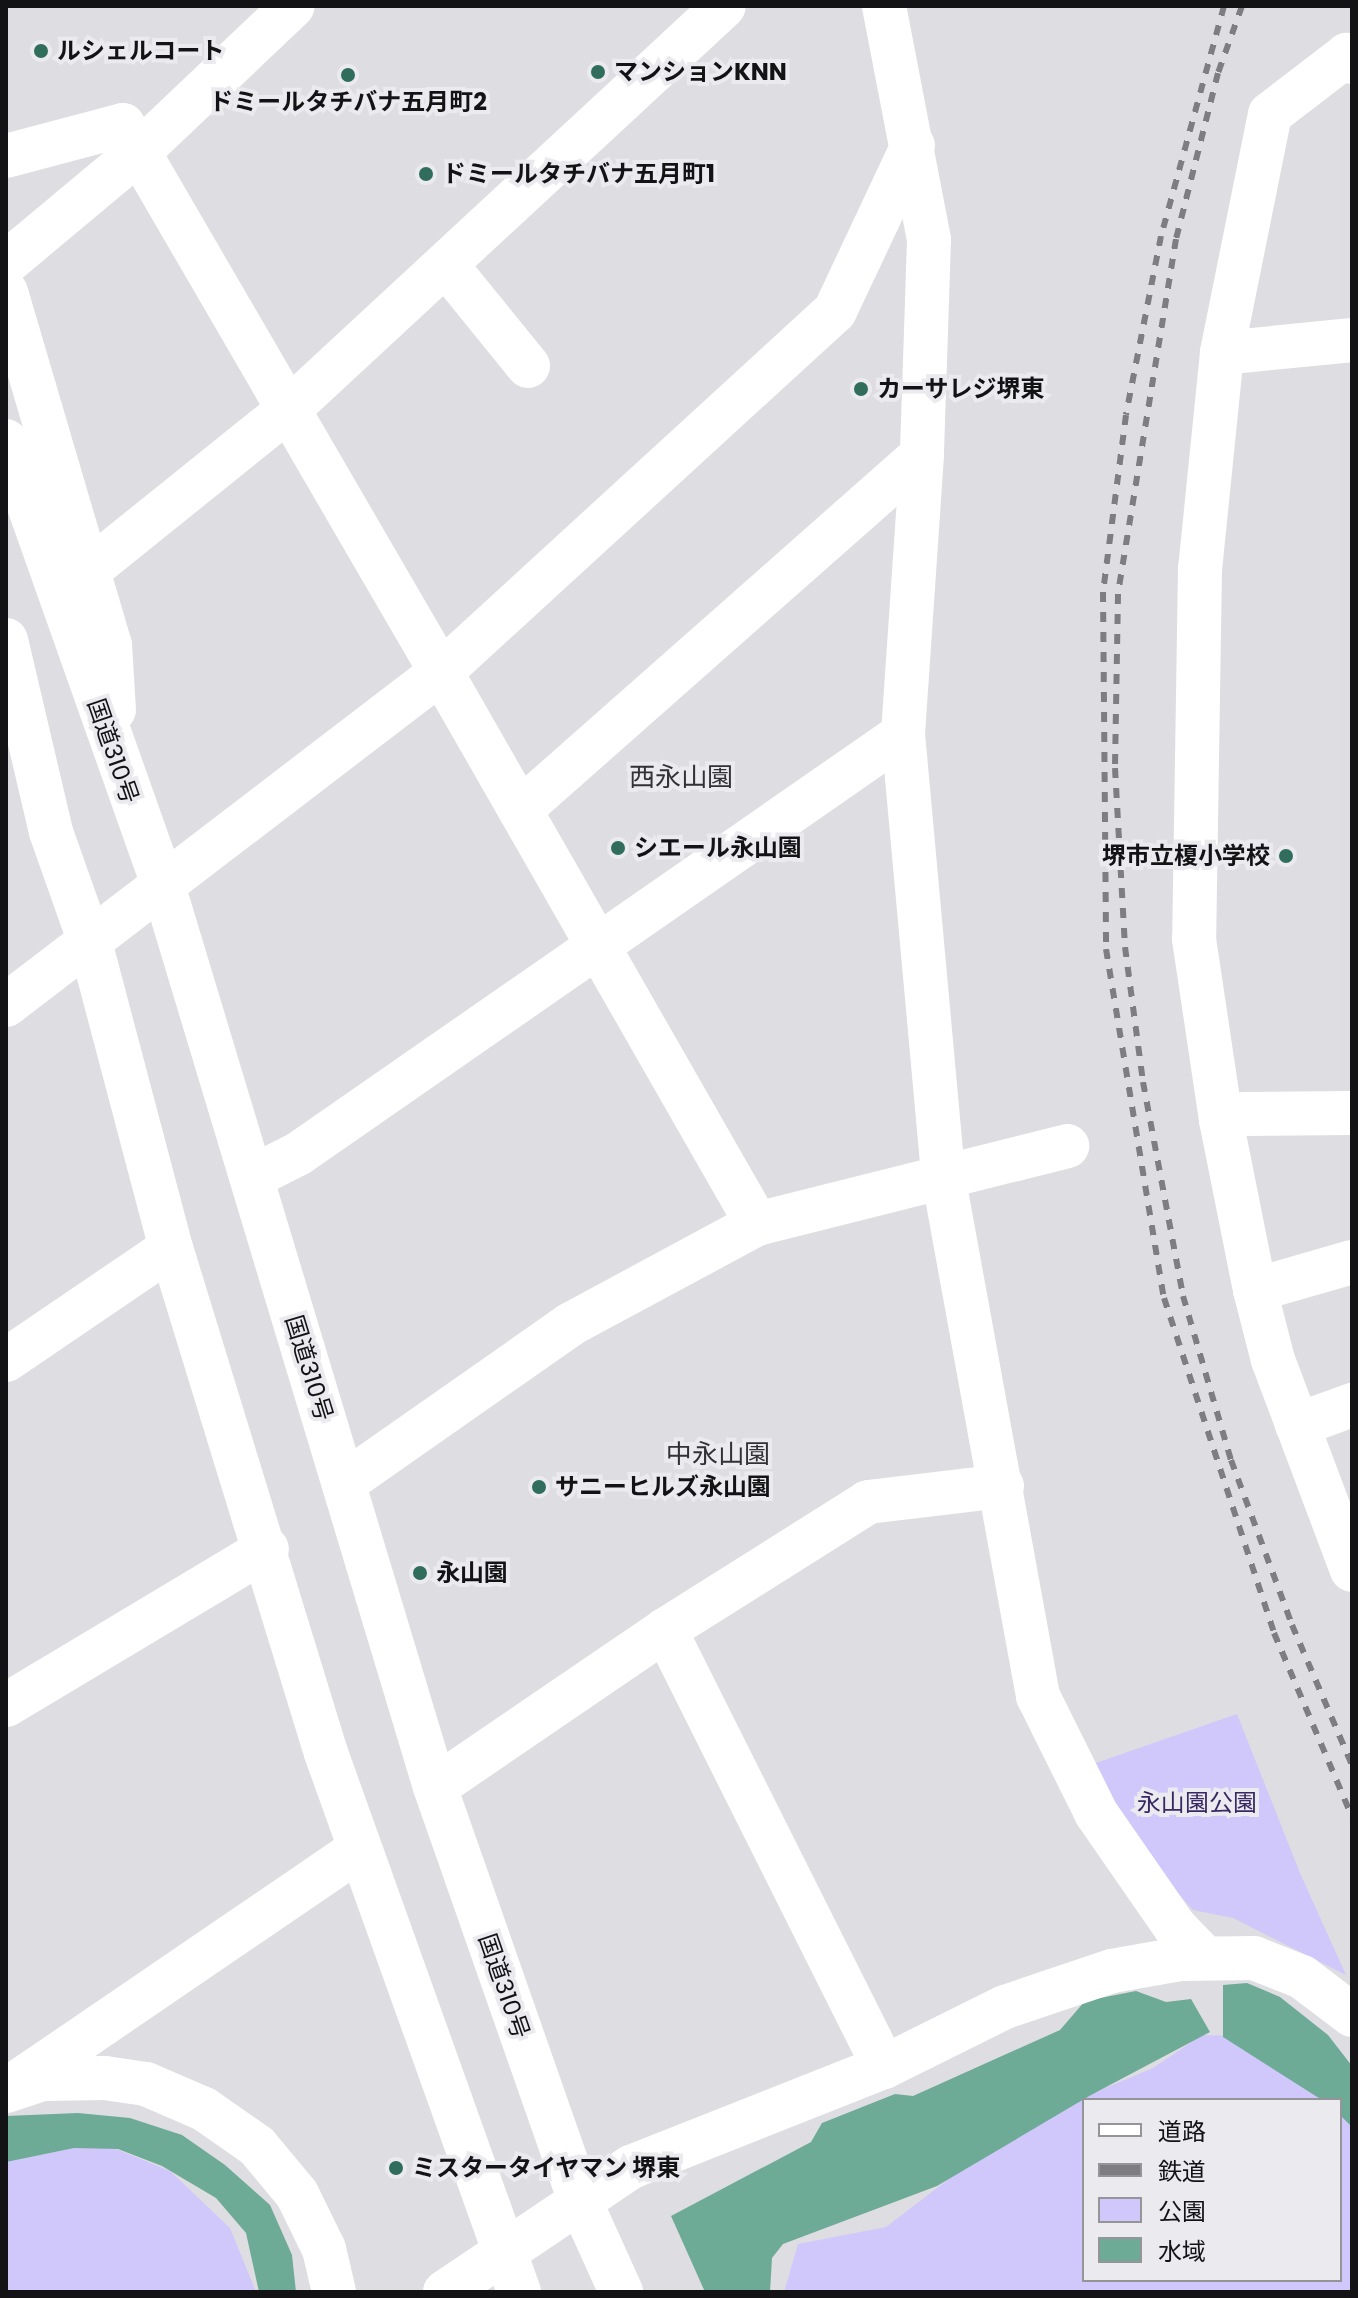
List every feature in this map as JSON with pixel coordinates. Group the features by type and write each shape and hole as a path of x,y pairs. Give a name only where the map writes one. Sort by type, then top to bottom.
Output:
{"main road":[{"path":"6,263 141,150 293,6"},
{"path":"90,569 288,410 724,6"},
{"path":"884,6 929,240 922,455 903,734 943,1175 1038,1696 1096,1813 1175,1927 1204,1957"},
{"path":"1349,1555 1297,1425 1255,1290 1221,1120 1194,939 1200,568 1222,353 1270,114 1347,55 1352,62"},
{"path":"6,156 123,125 141,150 757,1224"},
{"path":"6,1005 441,672 835,311 913,145"},
{"path":"446,265 528,366"},
{"path":"6,292 110,645 118,764"},
{"path":"1222,353 1352,340"},
{"name":"国道310号","path":"6,441 163,885 435,1787 580,2201 621,2292"},
{"path":"520,810 922,455"},
{"path":"6,640 51,832 90,942 171,1248 359,1849 501,2253 519,2292"},
{"path":"252,1177 298,1154 596,944 903,734"},
{"path":"6,740 51,832"},
{"path":"1221,1120 1245,1114 1352,1113"},
{"path":"344,1483 571,1324 757,1224 1067,1146"},
{"path":"6,1360 171,1248"},
{"path":"1255,1290 1352,1262"},
{"path":"1297,1425 1352,1405"},
{"path":"435,1787 665,1630 868,1502 1002,1486"},
{"path":"6,1705 267,1549"},
{"path":"665,1630 884,2067"},
{"path":"6,2091 359,1849"},
{"path":"445,2292 631,2167 884,2067 1005,2007 1112,1971 1204,1957 1254,1958 1279,1965 1352,2015"},
{"path":"6,2091 43,2079 105,2078 146,2084 204,2109 257,2146 297,2194 324,2249 334,2292"}],"green space":[{"name":"永山園公園","path":"1237,1714 1300,1873 1346,1975 1233,1918 1193,1910 1159,1872 1090,1765"},
{"path":"1202,2035 1276,2037 1352,2094 1352,2292 784,2292 798,2244 886,2227 966,2166 1069,2103 1153,2068"},
{"path":"94,2140 170,2171 230,2228 256,2292 6,2292 6,2160"}],"water":[{"path":"1247,1983 1280,1997 1328,2035 1352,2066 1352,2127 1342,2117 1342,2098 1319,2098 1223,2037 1223,1985"},
{"path":"1136,1991 1166,2002 1191,1999 1210,2032 1082,2098 937,2186 783,2244 772,2258 770,2292 705,2292 671,2216 811,2142 822,2123 895,2094 913,2096 1060,2030 1085,2001"},
{"path":"78,2113 130,2118 182,2135 225,2165 270,2205 292,2255 296,2292 259,2292 246,2233 216,2198 162,2166 118,2149 74,2148 6,2162 6,2116"}],"railway":[{"path":"1224,6 1161,236 1126,415 1103,592 1106,949 1164,1298 1274,1633 1352,1817"},
{"path":"1242,6 1218,73 1176,239 1118,594 1115,768 1125,947 1143,1082 1183,1296 1231,1460 1292,1625 1352,1765"}],"place":[{"name":"ルシェルコート","path":"41,51"},
{"name":"マンションKNN","path":"598,72"},
{"name":"ドミールタチバナ五月町2","path":"348,75"},
{"name":"ドミールタチバナ五月町1","path":"426,174"},
{"name":"カーサレジ堺東","path":"861,389"},
{"name":"シエール永山園","path":"618,848"},
{"name":"堺市立榎小学校","path":"1286,856"},
{"name":"サニーヒルズ永山園","path":"539,1487"},
{"name":"永山園","path":"420,1573"},
{"name":"ミスタータイヤマン 堺東","path":"396,2168"}],"district":[{"name":"西永山園","path":"681,778"},
{"name":"中永山園","path":"718,1455"}]}
